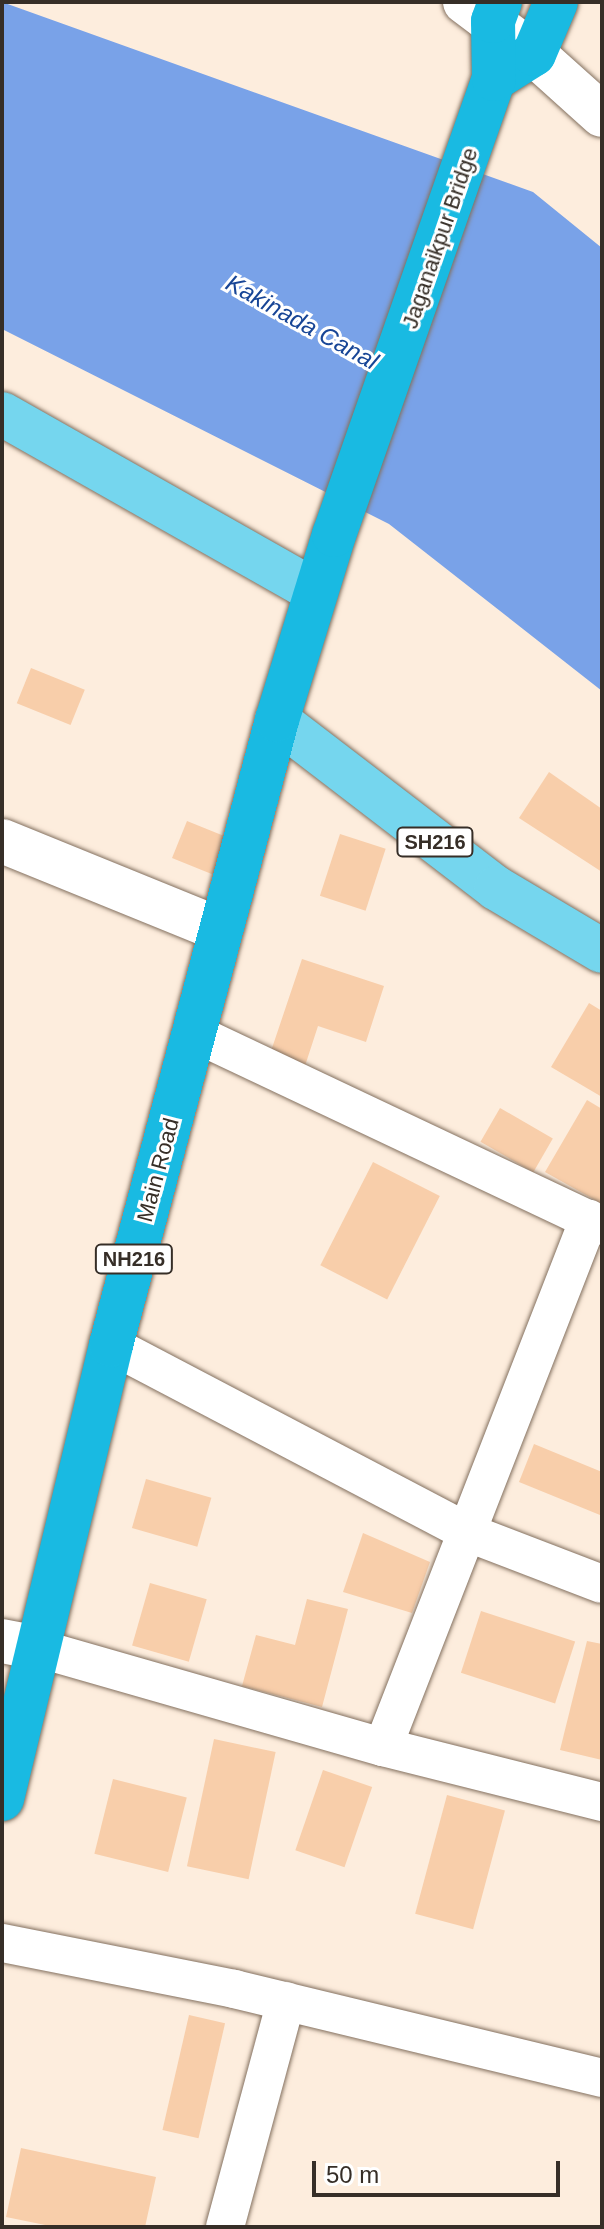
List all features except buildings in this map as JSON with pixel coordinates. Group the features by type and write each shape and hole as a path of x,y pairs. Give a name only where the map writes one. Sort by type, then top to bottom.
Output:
{"highway":[{"path":"489,95 534,54 556,2"},
{"name":"NH216","path":"486,8 489,95"},
{"name":"Jaganaikpur Bridge","path":"315,591 489,95"},
{"name":"Main Road","path":"2,1799 20,1644 111,1345 219,929 315,591"}],"main road":[{"path":"2,414 315,591"},
{"name":"SH216","path":"277,720 496,888 602,951"}],"street":[{"path":"486,8 602,115"},
{"path":"2,841 219,929"},
{"path":"194,1033 596,1222 383,1747"},
{"path":"111,1345 469,1533 602,1584"},
{"path":"20,1644 383,1747 602,1802"},
{"path":"2,1943 286,2001 602,2078"},
{"path":"225,2227 286,2001"}],"water":[{"name":"Kakinada Canal","path":"2,2 533,192 602,248 602,691 389,524 2,329"}]}
